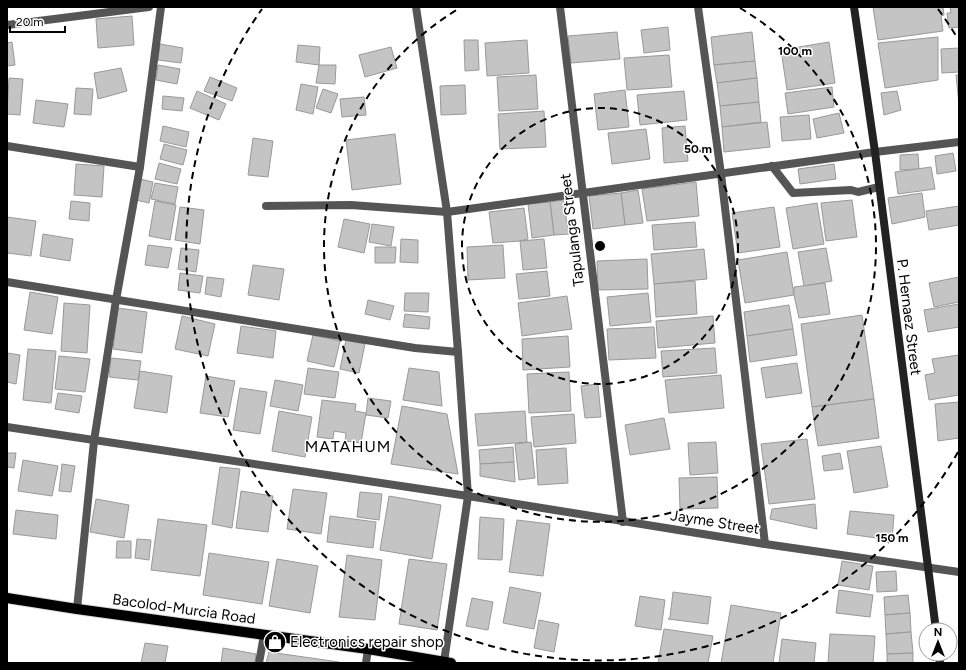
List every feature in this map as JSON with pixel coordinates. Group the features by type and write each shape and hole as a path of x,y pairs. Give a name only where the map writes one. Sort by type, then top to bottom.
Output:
{"main road":[{"name":"P. Hernaez Street","path":"854,7 875,152 935,622"},
{"name":"Bacolod-Murcia Road","path":"7,598 368,649 448,662"}],"street":[{"path":"7,25 149,7"},
{"path":"77,609 94,441 116,300 140,167 161,7"},
{"path":"416,7 447,212 468,496 448,662"},
{"name":"Tapulanga Street","path":"560,7 622,522"},
{"path":"698,7 721,174 765,544"},
{"path":"266,206 351,205 447,212 772,166 959,142"},
{"path":"7,146 140,167"},
{"path":"772,166 794,193 851,190 858,192 879,187"},
{"path":"7,282 415,348 458,352"},
{"name":"Jayme Street","path":"7,427 468,496 765,544 959,572"},
{"path":"259,663 264,635"},
{"path":"366,663 368,649"}],"building":[{"path":"873,7 943,7 944,15 941,16 943,31 878,40"},
{"path":"950,7 959,7 959,27 949,28 947,13 951,13"},
{"path":"132,16 134,45 98,48 96,19"},
{"path":"668,27 670,50 644,53 641,30"},
{"path":"617,32 620,59 571,63 568,36"},
{"path":"752,32 755,61 714,65 711,37"},
{"path":"938,37 938,80 885,88 878,43"},
{"path":"464,40 478,40 479,70 465,71"},
{"path":"527,40 529,73 487,76 485,43"},
{"path":"12,42 15,65 7,66 7,43"},
{"path":"829,42 835,83 787,90 781,50"},
{"path":"160,44 183,48 181,63 158,60"},
{"path":"298,45 320,47 319,65 296,62"},
{"path":"391,47 397,68 365,77 359,55"},
{"path":"959,48 959,72 942,73 941,49"},
{"path":"669,55 672,87 627,90 624,58"},
{"path":"755,61 757,78 717,83 714,65"},
{"path":"158,65 180,69 177,84 156,80"},
{"path":"319,65 336,65 335,84 316,83"},
{"path":"121,68 127,91 98,99 94,73"},
{"path":"536,75 538,109 499,111 497,77"},
{"path":"956,75 959,75 959,104"},
{"path":"210,77 237,88 232,101 204,91"},
{"path":"9,78 23,79 20,115 7,114"},
{"path":"757,78 759,102 720,106 717,83"},
{"path":"301,84 318,87 313,114 296,110"},
{"path":"465,85 466,114 441,115 440,86"},
{"path":"832,87 834,107 788,114 785,93"},
{"path":"76,88 93,89 91,115 74,114"},
{"path":"323,89 338,94 331,113 316,108"},
{"path":"625,90 629,127 598,130 594,94"},
{"path":"197,91 226,104 219,120 190,108"},
{"path":"684,91 687,120 640,125 637,95"},
{"path":"897,91 901,110 884,115 881,93"},
{"path":"163,96 184,98 182,111 162,109"},
{"path":"364,97 366,115 342,117 340,99"},
{"path":"36,100 68,104 64,127 33,123"},
{"path":"759,102 761,122 722,127 720,106"},
{"path":"544,111 546,147 500,149 498,114"},
{"path":"839,113 844,133 817,138 813,119"},
{"path":"809,115 811,139 782,141 780,117"},
{"path":"767,122 770,147 724,152 722,127"},
{"path":"163,126 189,132 186,147 160,141"},
{"path":"685,126 688,161 664,163 662,128"},
{"path":"646,129 650,159 612,164 608,133"},
{"path":"395,134 401,184 352,190 346,140"},
{"path":"253,138 273,141 268,177 248,175"},
{"path":"164,144 187,150 183,165 160,159"},
{"path":"953,153 956,171 937,174 935,156"},
{"path":"918,154 919,169 900,170 900,155"},
{"path":"159,163 181,169 177,184 155,179"},
{"path":"76,164 104,166 102,197 74,195"},
{"path":"834,164 836,179 800,184 798,169"},
{"path":"931,167 935,189 898,194 895,172"},
{"path":"140,179 153,182 149,203 136,200"},
{"path":"696,182 699,216 647,221 642,189"},
{"path":"155,183 178,187 175,204 151,199"},
{"path":"638,190 643,223 625,225 621,193"},
{"path":"621,193 625,225 593,229 589,196"},
{"path":"922,193 925,217 892,224 888,198"},
{"path":"563,200 569,234 554,235 550,202"},
{"path":"852,200 857,237 826,241 821,203"},
{"path":"71,201 90,203 89,221 69,219"},
{"path":"155,201 176,205 170,240 149,236"},
{"path":"550,202 554,235 532,238 528,204"},
{"path":"817,203 824,244 793,249 786,208"},
{"path":"959,206 959,225 929,230 926,211"},
{"path":"180,207 204,210 200,244 175,240"},
{"path":"774,207 780,247 738,253 732,213"},
{"path":"524,208 528,239 493,243 489,212"},
{"path":"7,217 36,221 31,256 7,253"},
{"path":"344,219 370,224 364,253 338,247"},
{"path":"695,222 697,247 654,250 652,225"},
{"path":"372,224 394,227 391,246 369,242"},
{"path":"43,234 73,239 70,261 40,256"},
{"path":"401,239 418,240 418,263 400,262"},
{"path":"544,239 547,268 523,270 520,241"},
{"path":"148,245 172,248 168,268 145,265"},
{"path":"503,245 505,278 468,280 467,247"},
{"path":"375,247 396,247 395,263 375,263"},
{"path":"181,248 199,250 196,272 178,269"},
{"path":"826,248 832,281 804,286 798,252"},
{"path":"704,249 707,279 654,284 651,254"},
{"path":"787,252 794,295 745,303 738,260"},
{"path":"647,259 648,289 598,290 597,261"},
{"path":"253,265 284,269 279,300 248,295"},
{"path":"547,271 550,296 519,299 516,274"},
{"path":"180,273 203,276 200,293 178,290"},
{"path":"207,277 224,279 221,297 205,294"},
{"path":"959,277 959,302 934,307 929,283"},
{"path":"695,281 697,314 656,317 654,284"},
{"path":"825,283 830,314 799,318 794,295 794,287"},
{"path":"30,292 58,297 52,334 24,330"},
{"path":"405,293 429,293 428,312 404,311"},
{"path":"648,293 651,322 610,326 607,297"},
{"path":"567,296 572,329 522,336 518,303"},
{"path":"368,300 394,306 390,320 365,314"},
{"path":"64,303 90,305 87,353 61,351"},
{"path":"959,304 959,327 928,332 924,310"},
{"path":"789,305 793,329 747,336 744,312"},
{"path":"118,308 147,312 142,353 113,349"},
{"path":"405,314 430,317 429,329 403,327"},
{"path":"862,315 874,399 812,407 801,324"},
{"path":"182,316 215,324 208,356 175,349"},
{"path":"713,316 715,343 658,348 656,321"},
{"path":"241,326 276,331 273,358 237,353"},
{"path":"654,327 656,358 609,360 607,329"},
{"path":"793,329 797,355 750,362 747,336"},
{"path":"313,335 340,341 334,367 307,361"},
{"path":"568,336 570,367 523,370 522,339"},
{"path":"346,340 365,344 359,373 340,369"},
{"path":"715,348 717,373 663,377 661,351"},
{"path":"28,349 56,351 51,403 23,400"},
{"path":"7,353 20,355 16,384 7,382"},
{"path":"959,355 959,395 929,400 925,375 935,373 932,359"},
{"path":"59,356 90,359 85,392 55,389"},
{"path":"111,358 141,361 138,380 109,377"},
{"path":"797,363 802,393 766,398 761,368"},
{"path":"308,368 339,372 335,398 304,394"},
{"path":"409,368 439,372 442,406 403,400"},
{"path":"140,371 172,376 167,413 134,408"},
{"path":"569,372 571,411 529,413 527,374"},
{"path":"721,375 724,408 669,413 665,380"},
{"path":"206,376 235,381 228,417 200,413"},
{"path":"275,380 303,385 298,411 270,406"},
{"path":"598,384 601,417 585,418 581,386"},
{"path":"240,388 267,392 260,434 233,430"},
{"path":"58,393 82,396 79,413 55,409"},
{"path":"368,398 391,401 388,418 366,415"},
{"path":"874,399 879,438 818,446 812,407"},
{"path":"322,400 356,404 355,411 366,413 361,443 345,441 346,433 334,431 333,439 317,437"},
{"path":"959,402 959,438 938,441 935,404"},
{"path":"402,406 447,414 458,474 391,464"},
{"path":"279,411 312,417 305,457 272,451"},
{"path":"525,411 527,442 478,446 475,414"},
{"path":"574,414 576,443 534,447 531,417"},
{"path":"664,418 670,449 630,455 625,425"},
{"path":"807,439 815,499 769,504 761,444"},
{"path":"531,442 535,478 519,480 515,444"},
{"path":"716,442 718,473 690,475 688,443"},
{"path":"881,446 888,487 854,493 847,451"},
{"path":"513,447 514,462 480,464 479,450"},
{"path":"566,448 568,483 538,485 536,450"},
{"path":"7,453 16,453 14,468 7,467"},
{"path":"840,453 843,469 824,471 822,456"},
{"path":"23,460 58,466 52,496 18,491"},
{"path":"514,462 515,482 480,476 480,464"},
{"path":"62,464 75,466 71,492 59,491"},
{"path":"220,467 240,469 232,528 212,524"},
{"path":"717,477 718,508 680,509 679,478"},
{"path":"293,489 327,493 321,534 287,529"},
{"path":"241,491 273,496 268,532 236,528"},
{"path":"360,492 382,494 379,520 357,517"},
{"path":"389,496 441,505 432,559 380,550"},
{"path":"96,499 129,505 124,538 90,532"},
{"path":"815,504 817,529 770,519 772,509"},
{"path":"16,510 58,515 56,539 13,534"},
{"path":"850,511 894,515 892,540 847,534"},
{"path":"330,516 376,522 373,548 327,542"},
{"path":"480,517 504,519 502,560 478,559"},
{"path":"158,519 207,525 200,576 151,570"},
{"path":"517,520 550,524 543,576 509,572"},
{"path":"137,539 151,540 149,560 135,558"},
{"path":"117,541 131,541 131,558 116,558"},
{"path":"209,553 269,562 262,604 203,595"},
{"path":"347,555 382,560 375,620 339,617"},
{"path":"277,559 318,566 310,613 269,606"},
{"path":"409,559 447,564 437,630 399,624"},
{"path":"842,561 873,566 869,590 838,585"},
{"path":"896,571 897,591 877,592 876,572"},
{"path":"510,587 541,593 534,629 503,623"},
{"path":"839,590 873,595 870,617 836,613"},
{"path":"673,592 711,597 708,624 668,619 670,617"},
{"path":"908,595 910,613 885,615 884,597"},
{"path":"640,596 665,600 661,630 635,626"},
{"path":"472,598 493,602 488,630 466,626"},
{"path":"731,605 781,613 773,663 721,663"},
{"path":"910,613 911,632 886,634 885,615"},
{"path":"539,620 559,624 554,652 534,648"},
{"path":"664,629 713,636 708,663 658,663"},
{"path":"911,632 913,653 887,654 886,634"},
{"path":"830,634 875,636 873,663 828,663"},
{"path":"782,639 816,643 814,663 779,663"},
{"path":"145,643 168,646 165,663 141,663"},
{"path":"223,648 256,654 255,663 221,663"},
{"path":"269,652 339,662 266,663"},
{"path":"913,653 913,663 887,663 887,654"}],"place":[{"name":"Electronics repair shop","path":"275,642"}],"district":[{"name":"MATAHUM","path":"348,446"}]}
